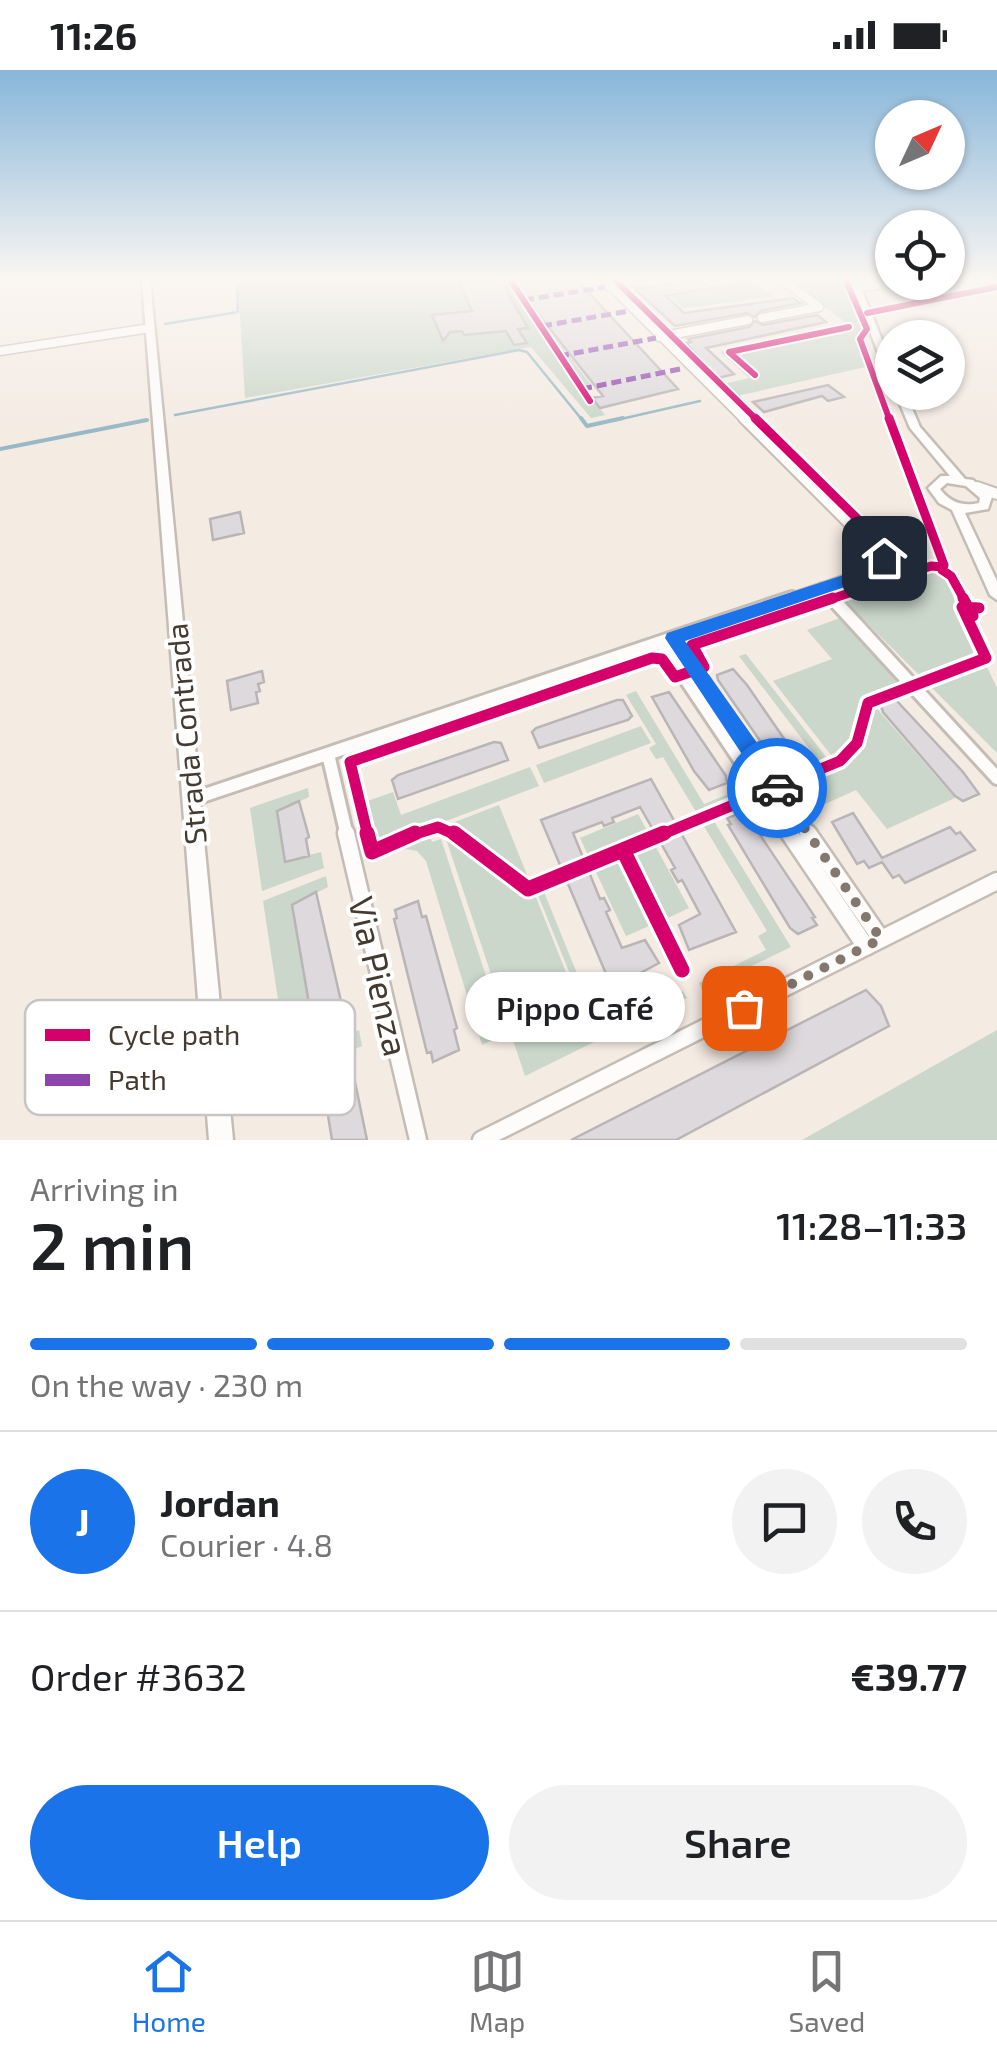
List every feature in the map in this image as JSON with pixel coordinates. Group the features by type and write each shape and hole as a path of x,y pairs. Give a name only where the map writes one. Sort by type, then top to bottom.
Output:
{"street":[{"path":"0,351 131,331"},
{"name":"Strada Contrada","path":"150,331 208,1000"},
{"path":"190,800 871,572 884,558 715,392 701,384 652,331"},
{"path":"659,338 694,331"},
{"path":"908,410 915,428 937,458 960,480"},
{"path":"937,458 944,479"},
{"path":"956,508 973,510 994,498 960,480 944,479 935,484 936,493 956,508 973,538 997,595"},
{"path":"973,510 973,538"},
{"path":"822,588 997,778"},
{"path":"667,640 874,943"},
{"name":"Via Pienza","path":"328,754 418,1140"},
{"path":"481,1140 997,882"},
{"name":"Strada Contrada","path":"219,1115 221,1140"}],"green space":[{"path":"241,331 549,331 592,386 584,388 605,415 591,418 531,347 245,398"},
{"path":"831,331 867,331 860,342 870,366 737,396 724,384 749,378 721,352"},
{"path":"930,568 942,573 997,688 997,753 842,598"},
{"path":"840,618 908,691 874,705 955,798 887,829 856,790 805,813 782,781 821,764 739,656 746,654 830,762 834,759 773,681 832,659 807,630"},
{"path":"636,691 704,804 736,791 740,797 698,815 663,757 656,759 649,748 656,744 626,695"},
{"path":"641,726 651,743 544,783 536,765"},
{"path":"530,767 539,786 374,848 362,803 393,792 401,815"},
{"path":"308,788 309,797 277,812 285,861 321,852 324,868 262,891 250,808"},
{"path":"499,805 594,1042 525,1076 442,827"},
{"path":"638,814 689,908 668,918 684,951 665,960 649,926 626,936 580,838"},
{"path":"712,818 791,947 702,990 699,983 766,950 758,936 767,931 702,823"},
{"path":"430,836 432,842 441,839 505,1034 482,1045 426,861 417,851 400,848"},
{"path":"326,876 328,887 292,905 308,1000 278,1000 263,901"},
{"path":"542,887 593,1013 604,1009 611,1025 683,991 687,998 597,1041 536,890"},
{"path":"359,1030 362,1046 355,1049 355,1032"},
{"path":"997,1030 997,1140 802,1140"}],"building":[{"path":"439,331 519,331 527,343 514,345 506,331 464,335 462,331 450,332 443,341"},
{"path":"552,331 624,331 678,389 600,408 592,398 603,396"},
{"path":"729,331 785,331 706,348 734,374 718,378 686,343 691,342 688,339"},
{"path":"828,385 844,397 828,401 822,396 764,412 753,402"},
{"path":"240,512 244,533 213,540 210,519"},
{"path":"733,669 796,756 779,763 772,758 718,680 717,675"},
{"path":"262,671 264,682 258,684 260,691 256,692 258,703 231,710 227,681"},
{"path":"669,692 727,783 709,790 694,771 652,697"},
{"path":"623,700 632,716 628,720 539,748 532,732 536,728"},
{"path":"896,700 979,794 963,801 955,796 883,712 881,706"},
{"path":"494,742 501,743 508,760 398,799 392,780 398,775"},
{"path":"651,779 736,932 689,950 679,925 700,914 682,880 678,882 671,870 675,868 640,807 612,818 614,822 604,826 602,822 573,833 600,899 604,898 610,910 606,912 622,948 645,940 659,963 612,988 541,820"},
{"path":"299,801 309,837 309,856 285,862 277,811"},
{"path":"744,811 817,925 798,934 790,928 728,825 731,824 727,818"},
{"path":"853,813 882,858 950,827 956,834 960,832 975,850 905,883 899,875 893,878 882,862 869,868 864,861 857,864 832,822"},
{"path":"316,892 341,1000 308,1000 292,905"},
{"path":"418,901 422,917 426,916 457,1028 454,1030 459,1050 433,1062 431,1052 427,1053 394,919 395,910"},
{"path":"866,990 881,1006 889,1026 676,1140 571,1140"},
{"path":"355,1082 367,1140 332,1140 328,1115 355,1115"}],"waterway":[{"path":"175,415 519,350 527,352 583,421"},
{"path":"612,421 700,401"},
{"path":"581,418 587,426 623,418"},
{"path":"0,449 147,420"}],"marked path":[{"path":"559,356 656,338"},
{"path":"582,389 685,368"}],"cycle path":[{"path":"544,331 590,401"},
{"path":"667,331 883,544 898,550 917,570"},
{"path":"755,375 729,352 830,331"},
{"path":"866,331 860,339 944,565 942,570 951,576 973,616"},
{"path":"942,567 931,566 692,645 704,667 675,677 662,659 652,658 350,762 372,852 438,827 456,834 528,889 533,887 840,761 857,743 868,703 986,658 962,607 979,608"},
{"path":"623,850 682,970"}],"way so far":[{"path":"744,1008 881,939 777,788"}],"place":[{"name":"Pippo Café","path":"744,1008"}],"route":[{"path":"777,788 673,638 871,572 884,558"}]}
